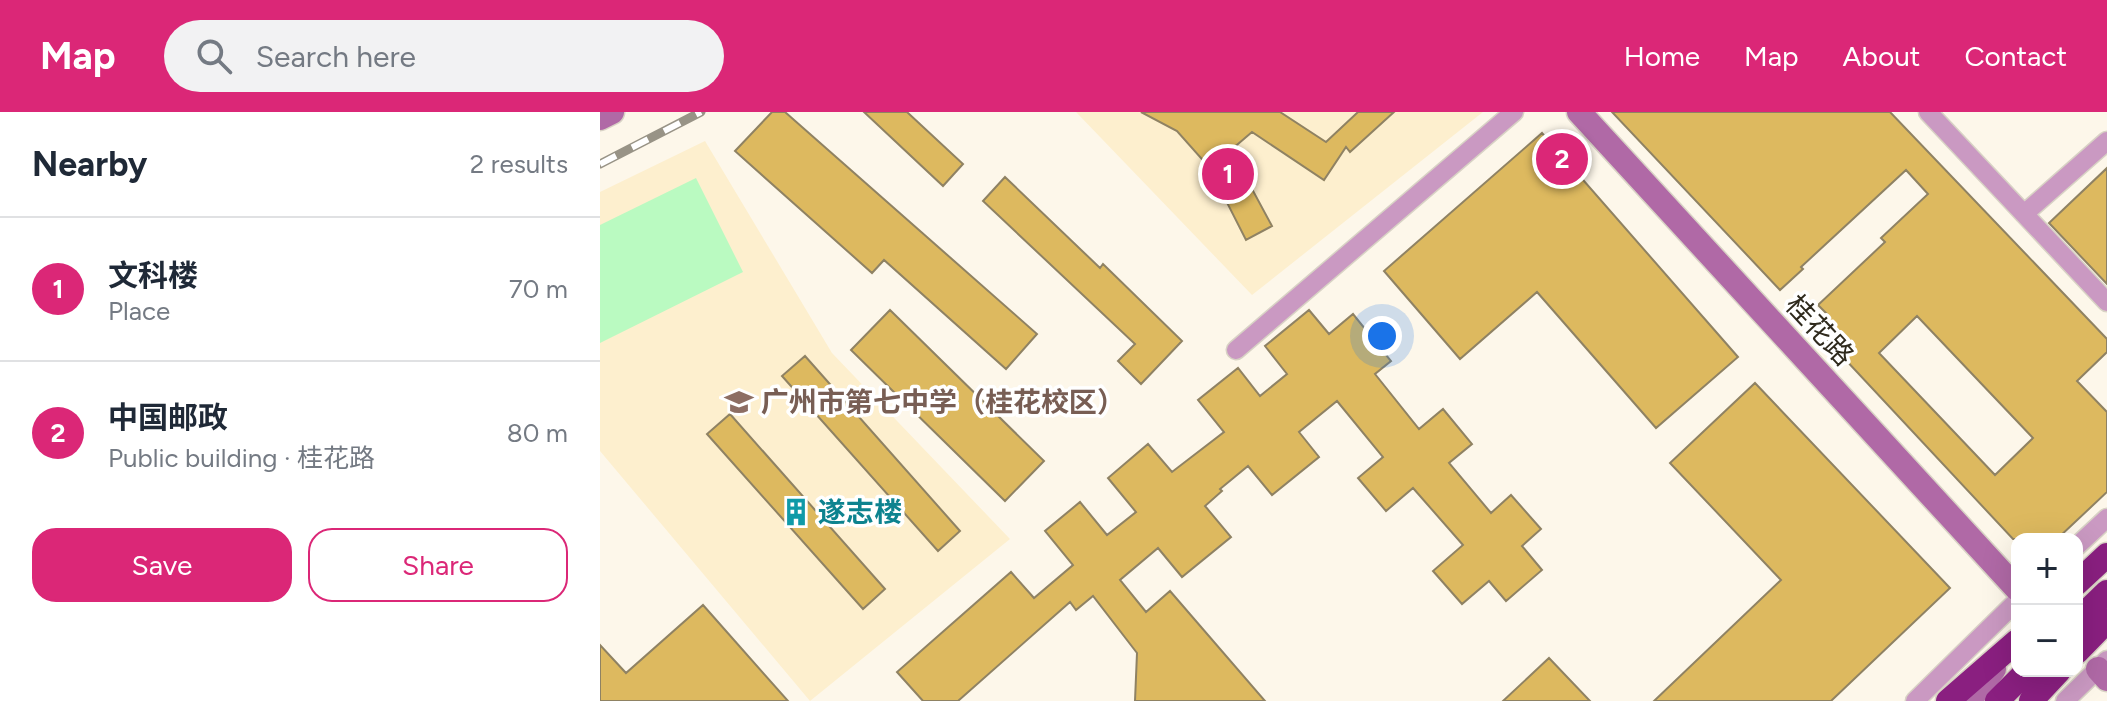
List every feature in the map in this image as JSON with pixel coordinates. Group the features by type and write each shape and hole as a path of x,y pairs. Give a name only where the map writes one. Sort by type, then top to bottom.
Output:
{"highway":[{"path":"2083,577 2107,555"},
{"path":"2083,615 2107,592"},
{"path":"2083,646 2107,621"},
{"path":"1948,701 2011,646"},
{"path":"1997,701 2021,677"},
{"path":"2031,701 2053,677"}],"street":[{"path":"600,118 612,112"},
{"path":"1236,350 1514,112"},
{"name":"桂花路","path":"1579,112 2011,582"},
{"path":"1928,112 2107,302"},
{"path":"2024,214 2107,141"},
{"path":"2083,540 2107,518"},
{"path":"1915,701 2013,605"},
{"path":"1969,701 2011,648"},
{"path":"2065,701 2104,669"}],"shaded area":[{"path":"1076,112 1483,112 1252,295"},
{"name":"广州市第七中学（桂花校区）","path":"705,141 832,353 1010,539 810,701 600,451 600,192"}],"green space":[{"path":"696,178 743,272 600,343 600,225"}],"building":[{"path":"772,112 785,112 1037,334 1006,369 884,260 872,273 735,151"},
{"path":"864,112 907,112 963,164 943,186"},
{"path":"1141,112 1280,112 1326,142 1358,112 1394,112 1350,152 1346,147 1324,180 1252,132 1231,150 1272,226 1246,240 1209,167 1177,131"},
{"path":"1612,112 1890,112 2107,339 2107,352 2077,381 2107,412 2107,492 2063,533 2011,533 2011,537 1814,326 1827,314 1818,305 1885,242 1881,238 1928,194 1906,170 1801,267 1803,269 1780,290","holes":["1917,316 2033,438 1995,475 1879,353"]},
{"path":"1542,133 1738,357 1656,428 1537,292 1460,359 1384,271"},
{"path":"2107,168 2107,284 2049,223"},
{"path":"1005,177 1100,268 1103,264 1182,341 1141,384 1118,361 1135,344 983,201"},
{"path":"890,310 1044,461 1005,501 851,350"},
{"path":"1309,310 1329,334 1353,314 1391,361 1375,374 1419,429 1443,409 1472,444 1449,463 1491,513 1511,495 1541,529 1522,546 1542,570 1506,601 1489,581 1462,604 1433,571 1463,545 1413,488 1386,511 1358,478 1383,457 1337,401 1299,432 1319,457 1272,495 1248,466 1205,506 1231,537 1182,577 1158,548 1120,580 1146,612 1170,591 1265,701 1135,701 1137,653 1093,596 1076,610 1070,602 958,701 923,701 897,672 1011,572 1034,598 1073,565 1045,531 1080,502 1107,535 1136,512 1108,478 1148,444 1172,472 1224,432 1198,400 1238,368 1260,396 1287,374 1265,346"},
{"path":"805,356 960,531 938,551 782,376"},
{"path":"1755,383 1950,588 1831,701 1654,701 1781,580 1670,463"},
{"name":"遂志楼","path":"730,414 885,589 863,609 707,434"},
{"path":"703,605 788,701 600,701 600,645 626,673"},
{"path":"1549,658 1590,701 1503,701"}],"railway":[{"path":"600,164 701,112"}],"place":[{"name":"中国邮政","path":"1562,159"},
{"name":"文科楼","path":"1228,174"},
{"name":"广州市第七中学（桂花校区）","path":"739,402"},
{"name":"遂志楼","path":"796,512"}]}
